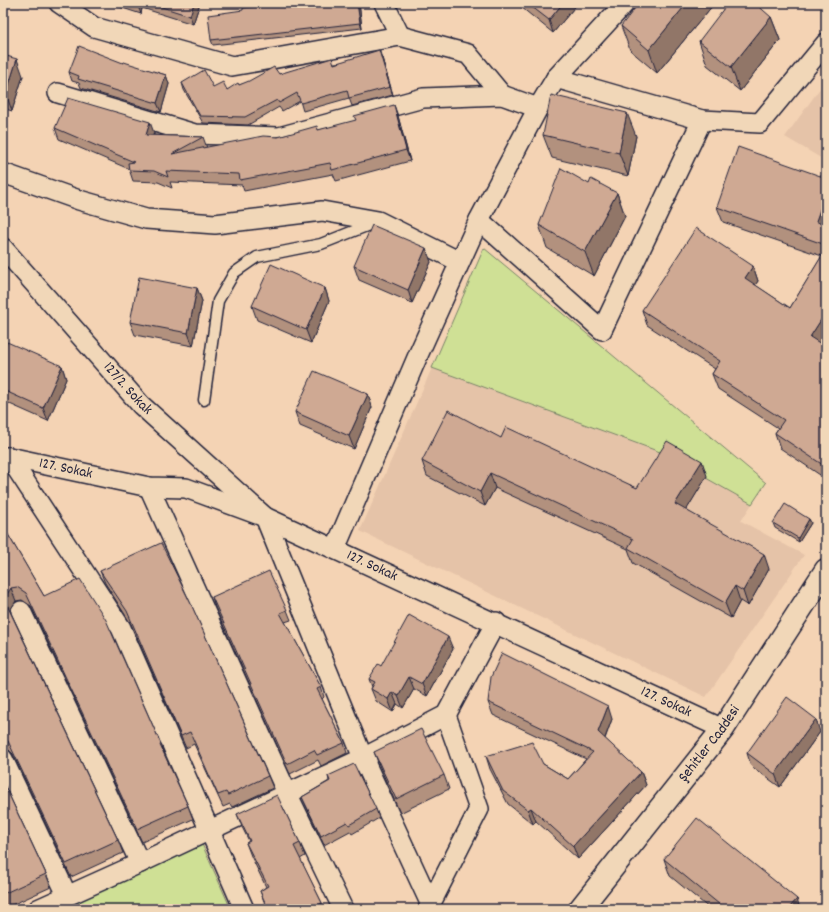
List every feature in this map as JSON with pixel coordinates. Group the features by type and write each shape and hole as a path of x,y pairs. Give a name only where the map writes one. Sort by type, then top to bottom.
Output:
{"street":[{"path":"59,3 94,27 232,66 400,36 468,54 502,95"},
{"path":"384,3 400,36"},
{"path":"335,549 419,353 460,262 538,108 556,78 624,3"},
{"path":"556,78 702,120 760,123 826,43"},
{"path":"58,93 195,134 279,137 423,98 502,95 538,108"},
{"path":"480,220 602,330 702,120"},
{"path":"3,173 79,200 146,219 215,224 322,211 378,221 460,262"},
{"name":"127/2. Sokak","path":"7,257 141,405 265,517"},
{"path":"6,457 121,628 244,909"},
{"name":"127. Sokak","path":"6,457 149,486 186,488 265,517 496,622 723,730"},
{"path":"149,486 288,793 343,909"},
{"path":"265,517 363,758 429,906"},
{"name":"Şehitler Caddesi","path":"580,909 723,730 826,570"},
{"path":"21,611 140,864"},
{"path":"38,909 67,894 140,864 363,758 446,715 496,622"},
{"path":"429,906 479,810 446,715"},
{"path":"3,759 67,894"}],"lane":[{"path":"204,400 218,301 234,273 257,257 321,244 378,221"}],"shaded area":[{"path":"826,80 826,161 785,137"},
{"path":"432,368 660,452 752,504 741,521 804,555 706,697 360,531"}],"green space":[{"path":"484,248 766,483 752,504 660,452 432,368"},
{"path":"201,842 231,909 60,909"}],"building":[{"path":"129,3 139,3 138,6"},
{"path":"149,3 194,3 190,16"},
{"path":"289,3 357,3 360,23 211,40 208,15 243,10 243,8"},
{"path":"527,3 563,3 549,20"},
{"path":"639,3 687,3 649,50 621,26"},
{"path":"728,3 755,3 771,17 731,67 699,41"},
{"path":"79,46 123,63 124,62 166,75 157,103 78,79 79,76 69,72"},
{"path":"379,50 390,87 349,98 347,90 301,103 297,93 279,103 277,100 245,117 200,116 182,83 204,70 213,87 223,82 227,90 238,83 239,85 249,81 274,67 279,74 332,58 334,64"},
{"path":"3,55 17,59 6,94 3,93"},
{"path":"551,95 627,113 619,153 543,135"},
{"path":"68,98 150,122 146,135 203,137 172,154 263,136 278,137 317,126 318,130 356,120 354,116 394,105 406,150 332,170 330,163 240,180 239,174 166,171 168,177 154,171 129,170 128,163 134,162 55,128"},
{"path":"738,147 826,178 826,192 816,221 826,227 826,245 717,207"},
{"path":"561,168 589,184 591,179 617,193 585,252 539,225"},
{"path":"372,225 426,248 408,290 354,266"},
{"path":"696,228 753,266 745,278 790,308 826,249 826,312 810,337 826,347 826,467 775,433 784,420 712,374 720,361 642,310"},
{"path":"271,264 325,288 306,330 252,306"},
{"path":"139,277 197,288 188,333 130,322"},
{"path":"7,342 62,366 43,408 3,390 3,352"},
{"path":"314,371 368,394 349,436 295,412"},
{"path":"448,410 501,438 506,427 637,488 667,441 702,461 675,504 764,554 743,591 735,586 725,603 628,548 633,539 490,473 480,492 422,461"},
{"path":"785,504 809,519 798,538 773,523"},
{"path":"3,526 44,596 80,579 106,620 188,806 137,829 26,593 17,587 11,588 5,597 6,603 118,840 66,864 8,741 3,737"},
{"path":"161,543 191,604 268,776 228,795 226,792 218,795 190,732 181,736 127,611 100,571"},
{"path":"269,571 287,610 280,613 321,687 317,689 344,743 317,755 314,750 287,764 212,597"},
{"path":"409,615 448,637 422,684 409,677 398,696 392,692 388,699 371,689 375,682 369,679 378,664 381,666"},
{"path":"502,653 608,706 598,732 641,772 573,846 531,808 528,810 503,791 486,756 532,742 543,764 568,779 593,752 488,702 491,677"},
{"path":"787,697 816,719 775,774 747,753"},
{"path":"421,729 444,775 396,799 374,752"},
{"path":"354,764 376,809 349,825 347,822 321,836 302,797 330,781 328,776"},
{"path":"3,782 46,874 3,894"},
{"path":"277,795 300,843 294,846 322,903 311,909 268,909 260,891 268,886 246,843 250,841 237,814"},
{"path":"697,818 797,899 788,909 725,909 664,859"}]}
